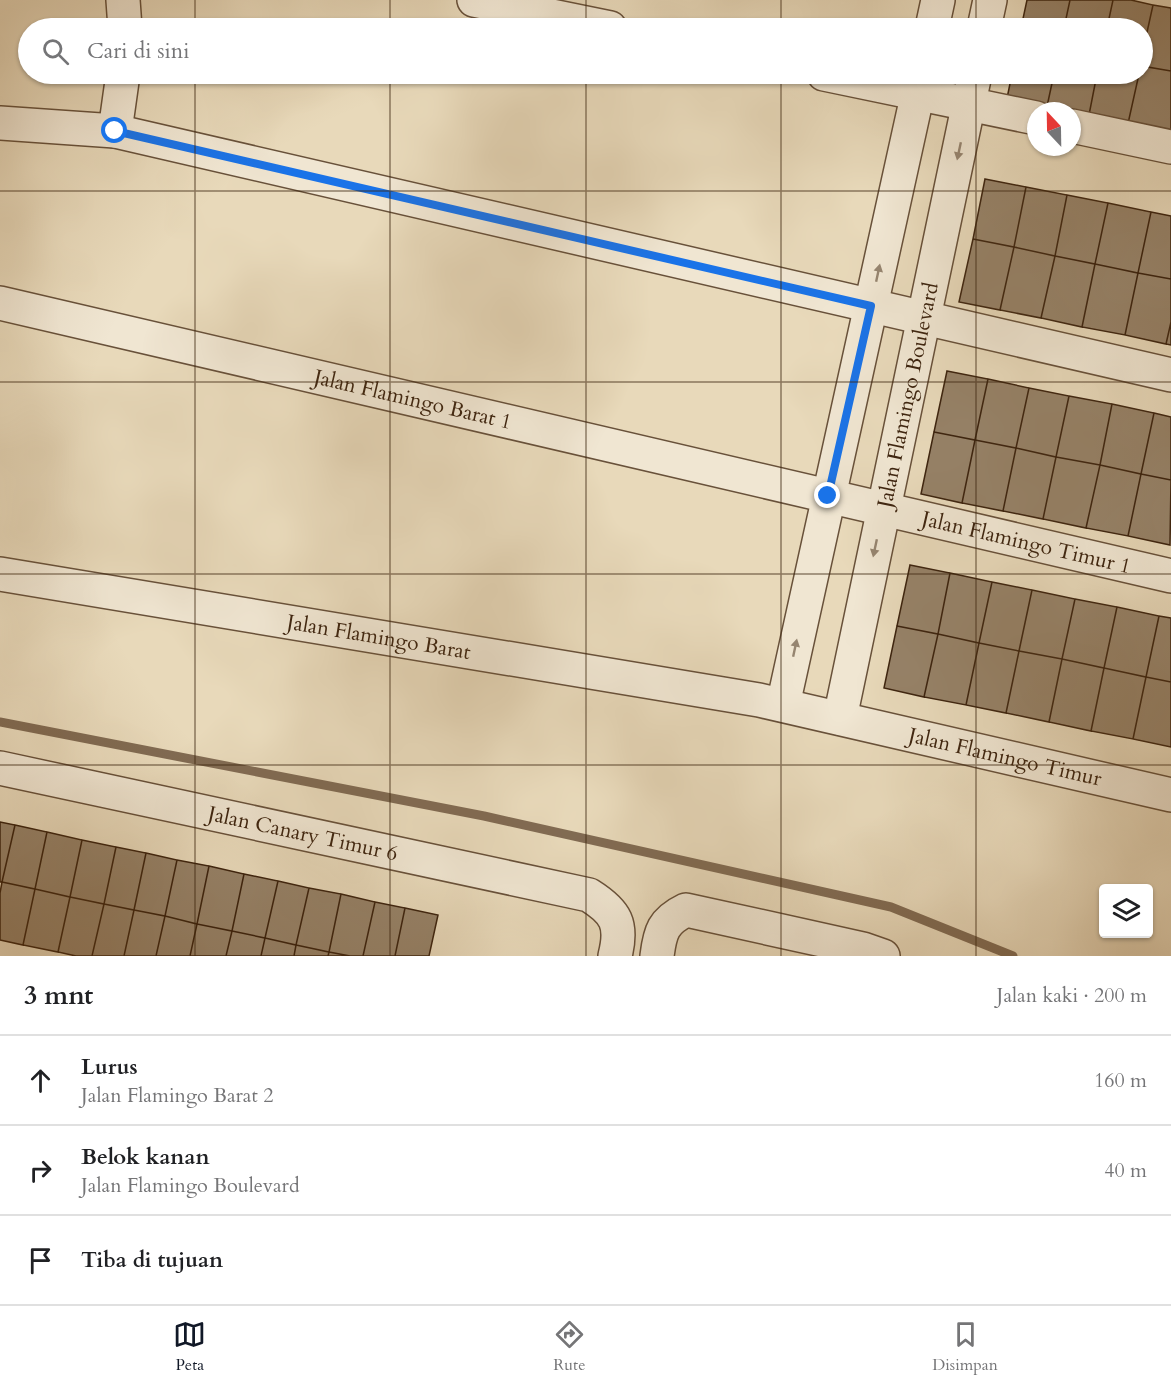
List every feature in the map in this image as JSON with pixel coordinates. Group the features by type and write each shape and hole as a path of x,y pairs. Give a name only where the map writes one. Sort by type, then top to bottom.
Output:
{"street":[{"path":"123,0 124,18"},
{"path":"474,0 561,18"},
{"path":"934,18 938,0"},
{"path":"986,18 990,0"},
{"path":"115,131 122,84"},
{"path":"771,702 828,496 920,84"},
{"path":"929,84 972,89 1027,114"},
{"name":"Jalan Flamingo Boulevard","path":"840,718 972,89"},
{"path":"0,123 115,131 1171,375"},
{"path":"1081,128 1171,147"},
{"name":"Jalan Flamingo Barat 1","path":"0,303 883,509"},
{"name":"Jalan Flamingo Timur 1","path":"883,509 1171,576"},
{"name":"Jalan Flamingo Barat","path":"0,574 771,702 840,718"},
{"name":"Jalan Flamingo Timur","path":"840,718 1171,795"},
{"name":"Jalan Canary Timur 6","path":"0,768 589,896 605,906 617,922 619,939 615,956"},
{"path":"657,956 660,934 672,917 686,910 883,956"}],"building":[{"path":"1027,0 1070,0 1066,18 1023,18"},
{"path":"1070,0 1113,0 1109,18 1066,18"},
{"path":"1113,0 1131,0 1153,5 1150,18 1109,18"},
{"path":"1153,5 1171,8 1171,71 1153,68 1153,18 1150,18"},
{"path":"1153,68 1171,71 1171,134 1127,128 1137,84 1153,84"},
{"path":"1010,84 1052,84 1048,102 1027,102 1027,107 1006,103"},
{"path":"1052,84 1095,84 1088,120 1081,116 1081,102 1048,102"},
{"path":"1095,84 1137,84 1127,128 1088,120"},
{"path":"985,179 1026,187 1014,247 973,239"},
{"path":"1026,187 1067,195 1055,256 1014,247"},
{"path":"1067,195 1108,203 1095,264 1055,256"},
{"path":"1108,203 1151,212 1138,273 1095,264"},
{"path":"1151,212 1171,216 1171,279 1138,273"},
{"path":"973,239 1014,247 1000,310 959,302"},
{"path":"1014,247 1055,256 1041,318 1000,310"},
{"path":"1055,256 1095,264 1082,327 1041,318"},
{"path":"1095,264 1138,273 1125,335 1082,327"},
{"path":"1138,273 1171,279 1171,322 1166,344 1125,335"},
{"path":"1171,322 1171,345 1166,344"},
{"path":"947,371 988,379 975,440 934,432"},
{"path":"988,379 1029,388 1016,448 975,440"},
{"path":"1029,388 1069,396 1056,457 1016,448"},
{"path":"1069,396 1112,404 1100,465 1056,457"},
{"path":"1112,404 1154,413 1141,474 1100,465"},
{"path":"1154,413 1171,417 1171,480 1141,474"},
{"path":"934,432 975,440 962,503 921,494"},
{"path":"975,440 1016,448 1003,511 962,503"},
{"path":"1016,448 1056,457 1043,519 1003,511"},
{"path":"1056,457 1100,465 1086,528 1043,519"},
{"path":"1100,465 1141,474 1128,536 1086,528"},
{"path":"1141,474 1171,480 1170,545 1128,536"},
{"path":"910,565 950,573 938,634 897,626"},
{"path":"950,573 992,582 979,643 938,634"},
{"path":"992,582 1032,590 1019,651 979,643"},
{"path":"1032,590 1075,599 1062,659 1019,651"},
{"path":"1075,599 1117,607 1104,668 1062,659"},
{"path":"1117,607 1159,616 1146,677 1104,668"},
{"path":"1159,616 1171,618 1171,682 1146,677"},
{"path":"897,626 938,634 924,697 884,688"},
{"path":"938,634 979,643 966,705 924,697"},
{"path":"979,643 1019,651 1006,713 966,705"},
{"path":"1019,651 1062,659 1049,722 1006,713"},
{"path":"1062,659 1104,668 1091,731 1049,722"},
{"path":"1104,668 1146,677 1133,739 1091,731"},
{"path":"1146,677 1171,682 1171,747 1133,739"},
{"path":"0,822 15,825 2,882 0,882"},
{"path":"15,825 47,832 35,889 2,882"},
{"path":"47,832 82,840 70,897 35,889"},
{"path":"82,840 116,847 104,904 70,897"},
{"path":"116,847 146,853 134,910 104,904"},
{"path":"146,853 177,860 165,916 134,910"},
{"path":"177,860 209,866 197,924 165,916"},
{"path":"209,866 244,874 232,931 197,924"},
{"path":"244,874 278,881 265,938 232,931"},
{"path":"278,881 309,888 296,945 265,938"},
{"path":"2,882 35,889 23,945 0,940"},
{"path":"309,888 341,894 329,952 296,945"},
{"path":"35,889 70,897 58,952 23,945"},
{"path":"341,894 375,902 363,956 329,952"},
{"path":"70,897 104,904 92,956 76,956 58,952"},
{"path":"375,902 405,908 395,956 363,956"},
{"path":"104,904 134,910 124,956 92,956"},
{"path":"405,908 438,915 429,956 395,956"},
{"path":"134,910 165,916 156,956 124,956"},
{"path":"165,916 197,924 190,956 156,956"},
{"path":"197,924 232,931 226,956 190,956"},
{"path":"232,931 265,938 261,956 226,956"},
{"path":"265,938 296,945 294,956 261,956"},
{"path":"296,945 329,952 328,956 294,956"},
{"path":"329,952 350,956 328,956"}],"waterway":[{"path":"0,722 484,816 891,907 1013,956"}],"route":[{"path":"115,131 871,306 828,496"}]}
